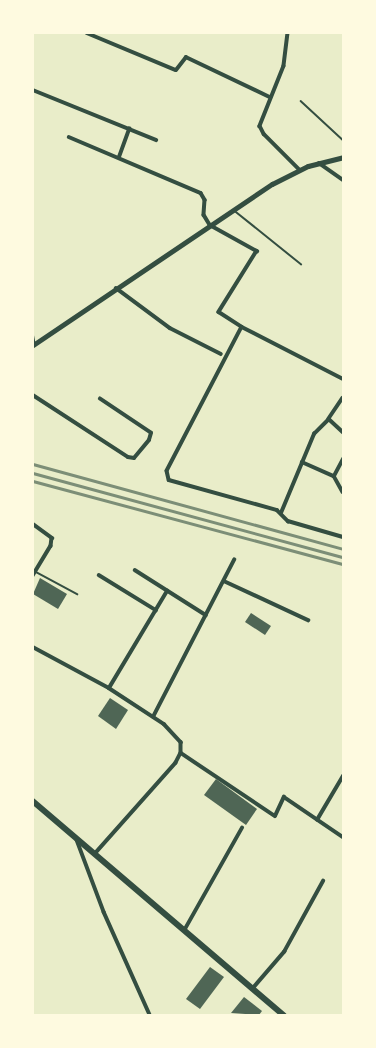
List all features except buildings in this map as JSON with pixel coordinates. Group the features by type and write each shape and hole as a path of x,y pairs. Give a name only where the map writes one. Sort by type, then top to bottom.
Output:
{"highway":[{"path":"33,800 284,1015"}],"main road":[{"path":"34,344 272,184 300,170 319,163 343,157"}],"street":[{"path":"87,33 176,70 186,57 270,97"},
{"path":"288,33 284,66 261,121 261,129 300,170"},
{"path":"33,90 156,140"},
{"path":"119,157 129,129"},
{"path":"69,137 119,157 201,194 205,200 204,215 210,225 257,252 219,312 242,327 343,379"},
{"path":"319,163 343,180"},
{"path":"116,288 170,328 221,354"},
{"path":"242,327 167,476 172,482 281,513 288,521 343,537"},
{"path":"33,395 128,457 134,458 149,440 151,433 100,399"},
{"path":"281,513 314,434 328,419 343,398"},
{"path":"328,419 343,432"},
{"path":"334,476 343,459"},
{"path":"302,462 334,476 343,492"},
{"path":"33,524 52,538 51,546 33,576"},
{"path":"153,717 234,560"},
{"path":"135,570 206,615"},
{"path":"99,575 156,610"},
{"path":"224,581 308,620"},
{"path":"108,688 167,591"},
{"path":"33,647 108,688 176,734 181,742 181,753 176,763 96,853"},
{"path":"181,753 275,816 284,798 343,837"},
{"path":"317,820 343,776"},
{"path":"185,929 242,828"},
{"path":"76,837 104,912 150,1015"},
{"path":"253,988 284,952 323,881"}],"lane":[{"path":"301,100 343,140"},
{"path":"233,210 301,264"},
{"path":"33,333 34,344"},
{"path":"36,572 77,594"}],"railway":[{"path":"33,464 343,549"},
{"path":"33,473 343,557"},
{"path":"33,481 343,564"}]}
